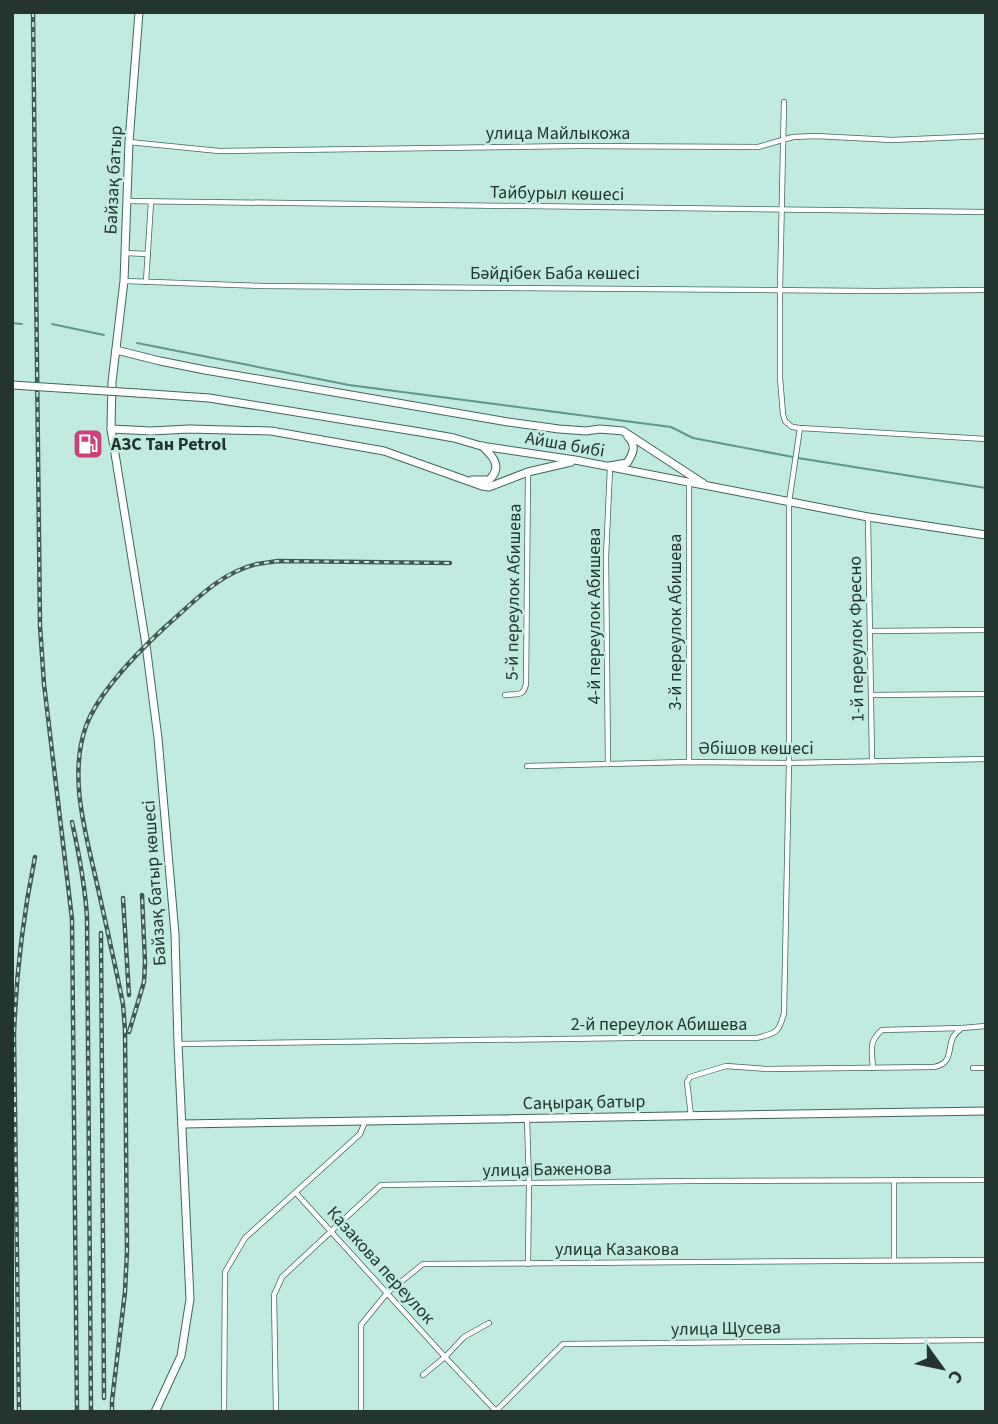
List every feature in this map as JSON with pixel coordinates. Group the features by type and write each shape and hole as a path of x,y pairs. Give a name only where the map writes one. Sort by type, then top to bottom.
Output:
{"main road":[{"name":"Байзақ батыр","path":"116,350 124,281 129,142 139,12"},
{"name":"Байзақ батыр көшесі","path":"116,350 111,429 146,645 158,738 176,934 178,1044 190,1299 181,1356 155,1412"},
{"path":"116,350 205,370 509,422 559,429 623,431 707,486"},
{"name":"Айша бибі","path":"12,385 209,398 420,432 481,446 575,460 868,517 986,535"},
{"path":"111,429 271,431 384,451 489,487 528,472 575,460"},
{"path":"607,467 627,463 631,457 632,440 623,431"},
{"path":"464,480 489,480 494,475 493,456 481,446"},
{"name":"Саңырақ батыр","path":"182,1124 986,1111"}],"street":[{"path":"784,102 779,289 780,378 785,421 792,427 800,428 986,439"},
{"name":"улица Майлыкожа","path":"129,142 219,151 577,146 758,147 793,137 892,140 986,136"},
{"name":"Тайбурыл көшесі","path":"128,201 986,212"},
{"path":"146,282 151,202"},
{"path":"125,253 148,254"},
{"name":"Бәйдібек Баба көшесі","path":"124,281 264,286 986,290"},
{"name":"2-й переулок Абишева","path":"178,1044 757,1038 776,1032 781,1026 784,1013 789,763 789,502 800,428"},
{"name":"4-й переулок Абишева","path":"607,467 608,764"},
{"name":"5-й переулок Абишева","path":"505,695 521,694 525,691 526,684 528,472"},
{"name":"3-й переулок Абишева","path":"689,483 689,762"},
{"name":"1-й переулок Фресно","path":"868,517 872,761"},
{"path":"870,632 986,630"},
{"path":"871,695 986,694"},
{"name":"Әбішов көшесі","path":"527,766 986,758"},
{"path":"873,1068 872,1043 882,1030 986,1027"},
{"path":"691,1116 687,1082 693,1076 726,1066 766,1069 941,1065 946,1061 953,1038 962,1028"},
{"path":"973,1068 986,1068"},
{"path":"527,1119 528,1264"},
{"path":"225,1412 225,1272 245,1238 359,1134 365,1121"},
{"name":"улица Баженова","path":"276,1412 274,1295 282,1277 381,1185 986,1180"},
{"path":"894,1181 894,1260"},
{"name":"Казакова переулок","path":"296,1193 496,1411"},
{"name":"улица Казакова","path":"361,1412 361,1325 387,1293 423,1264 986,1260"},
{"path":"424,1375 464,1337 489,1323"},
{"name":"улица Щусева","path":"496,1411 563,1344 986,1340"}],"waterway":[{"path":"12,323 22,324"},
{"path":"52,324 104,335"},
{"path":"137,343 349,385 671,427 693,438 793,457"},
{"path":"798,458 986,488"}],"railway":[{"path":"33,12 40,626 44,684 72,919 77,1412"},
{"path":"112,1412 127,1251 125,1030 123,1004 81,805 79,765 86,726 109,686 143,649 207,590 243,568 278,561 450,563"},
{"path":"72,822 87,917 91,1412"},
{"path":"19,1412 14,1035 21,946 35,857"},
{"path":"129,1032 144,982 142,895"},
{"path":"123,898 129,995"},
{"path":"101,933 104,1398"}],"place":[{"name":"АЗС Тан Petrol","path":"88,444"}]}
